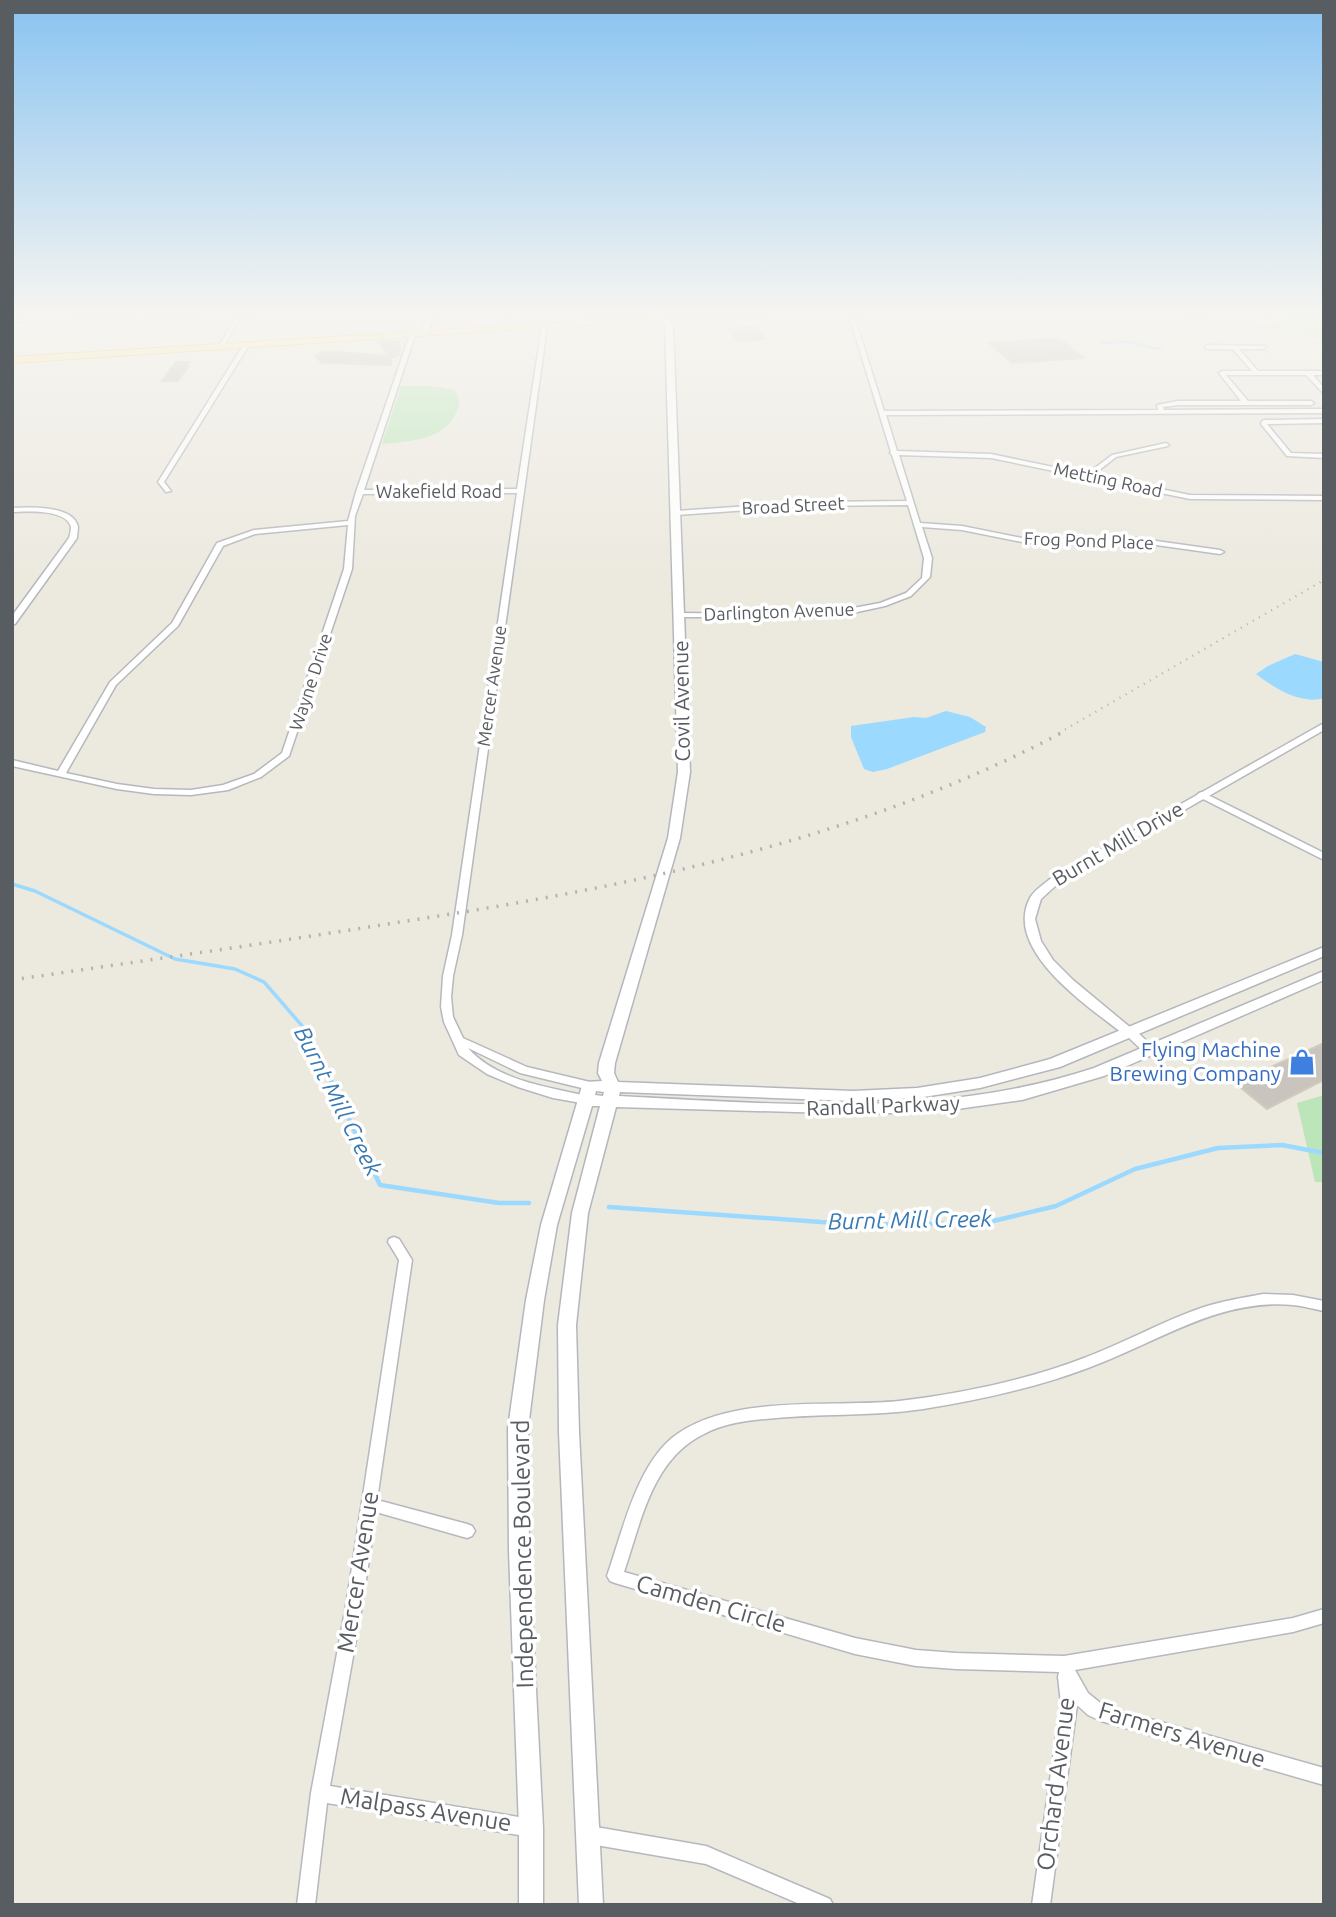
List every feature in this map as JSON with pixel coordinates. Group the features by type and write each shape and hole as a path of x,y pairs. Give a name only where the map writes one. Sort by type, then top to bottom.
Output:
{"main road":[{"name":"Covil Avenue","path":"609,1088 679,817 685,740 672,401"},
{"name":"Randall Parkway","path":"588,1093 609,1088 853,1096 917,1093 980,1083 1031,1072 1131,1033 1324,951"},
{"name":"Randall Parkway","path":"609,1088 876,1110 934,1107 1038,1092 1081,1079 1324,975"},
{"path":"591,1905 590,1835 569,1432 567,1325 580,1213 609,1088"},
{"name":"Independence Boulevard","path":"531,1905 531,1828 519,1551 518,1427 535,1300 549,1225 588,1093"}],"street":[{"path":"168,491 161,482 211,401"},
{"name":"Wayne Drive","path":"12,763 149,792 193,793 240,783 272,767 289,750 306,700 348,569 351,523 390,401"},
{"name":"Mercer Avenue","path":"533,401 446,997 448,1019 461,1041 463,1052 498,1076 543,1092 588,1093"},
{"name":"Darlington Avenue","path":"680,615 827,613 891,603 925,581 928,558 878,401"},
{"path":"1162,411 1159,406 1167,403 1311,403"},
{"path":"1274,403 1288,421"},
{"path":"881,412 1324,411"},
{"path":"1324,421 1264,422 1289,455 1324,456"},
{"path":"1088,476 1114,456 1166,445"},
{"name":"Metting Road","path":"893,453 978,454 1198,498 1324,498"},
{"name":"Wakefield Road","path":"359,492 519,491"},
{"name":"Broad Street","path":"676,513 810,504 910,503"},
{"path":"12,510 59,514 72,520 75,531 73,538 12,622"},
{"path":"61,773 113,684 175,624 220,545 254,532 351,523"},
{"name":"Frog Pond Place","path":"917,525 961,527 1027,541 1135,540 1220,552"},
{"name":"Burnt Mill Drive","path":"1131,1033 1065,981 1046,960 1035,943 1030,926 1031,905 1052,882 1324,726"},
{"path":"1202,795 1324,857"},
{"path":"1131,1033 1149,1050"},
{"name":"Mercer Avenue","path":"306,1905 320,1793 369,1504 406,1260 394,1242"},
{"name":"Camden Circle","path":"1324,1306 1280,1299 1261,1300 1195,1313 1089,1362 973,1394 895,1407 747,1415 716,1424 678,1442 666,1454 647,1490 615,1576 879,1652 956,1661 1064,1664 1293,1625 1324,1616"},
{"path":"369,1504 467,1531"},
{"name":"Farmers Avenue","path":"1064,1664 1078,1695 1089,1708 1324,1777"},
{"name":"Orchard Avenue","path":"1041,1905 1069,1703 1064,1664"},
{"name":"Malpass Avenue","path":"320,1793 531,1828"},
{"path":"590,1835 706,1855 824,1905"}],"green space":[{"path":"396,401 459,401 449,424 433,435 382,444"},
{"path":"1324,1095 1324,1182 1315,1182 1297,1103"}],"water":[{"path":"1295,654 1324,662 1324,698 1315,700 1297,697 1279,690 1256,674"},
{"path":"946,711 970,717 986,727 985,732 887,769 873,772 864,769 851,737 851,726 914,717 926,718"}],"building":[{"name":"Flying Machine Brewing Company","path":"1324,1043 1324,1080 1267,1109 1235,1083"}],"waterway":[{"name":"Burnt Mill Creek","path":"12,884 35,891 175,959 235,969 264,982 310,1035"},
{"name":"Burnt Mill Creek","path":"309,1034 380,1185 499,1203 529,1203"},
{"name":"Burnt Mill Creek","path":"609,1207 821,1222 902,1225 989,1222 1056,1206 1135,1169 1218,1148 1282,1145 1324,1153"}],"railway":[{"path":"1059,733 1324,580"},
{"path":"12,980 486,908 656,875 740,855 905,803 985,770 1063,732"}],"place":[{"name":"Flying Machine Brewing Company","path":"1302,1062"}]}
